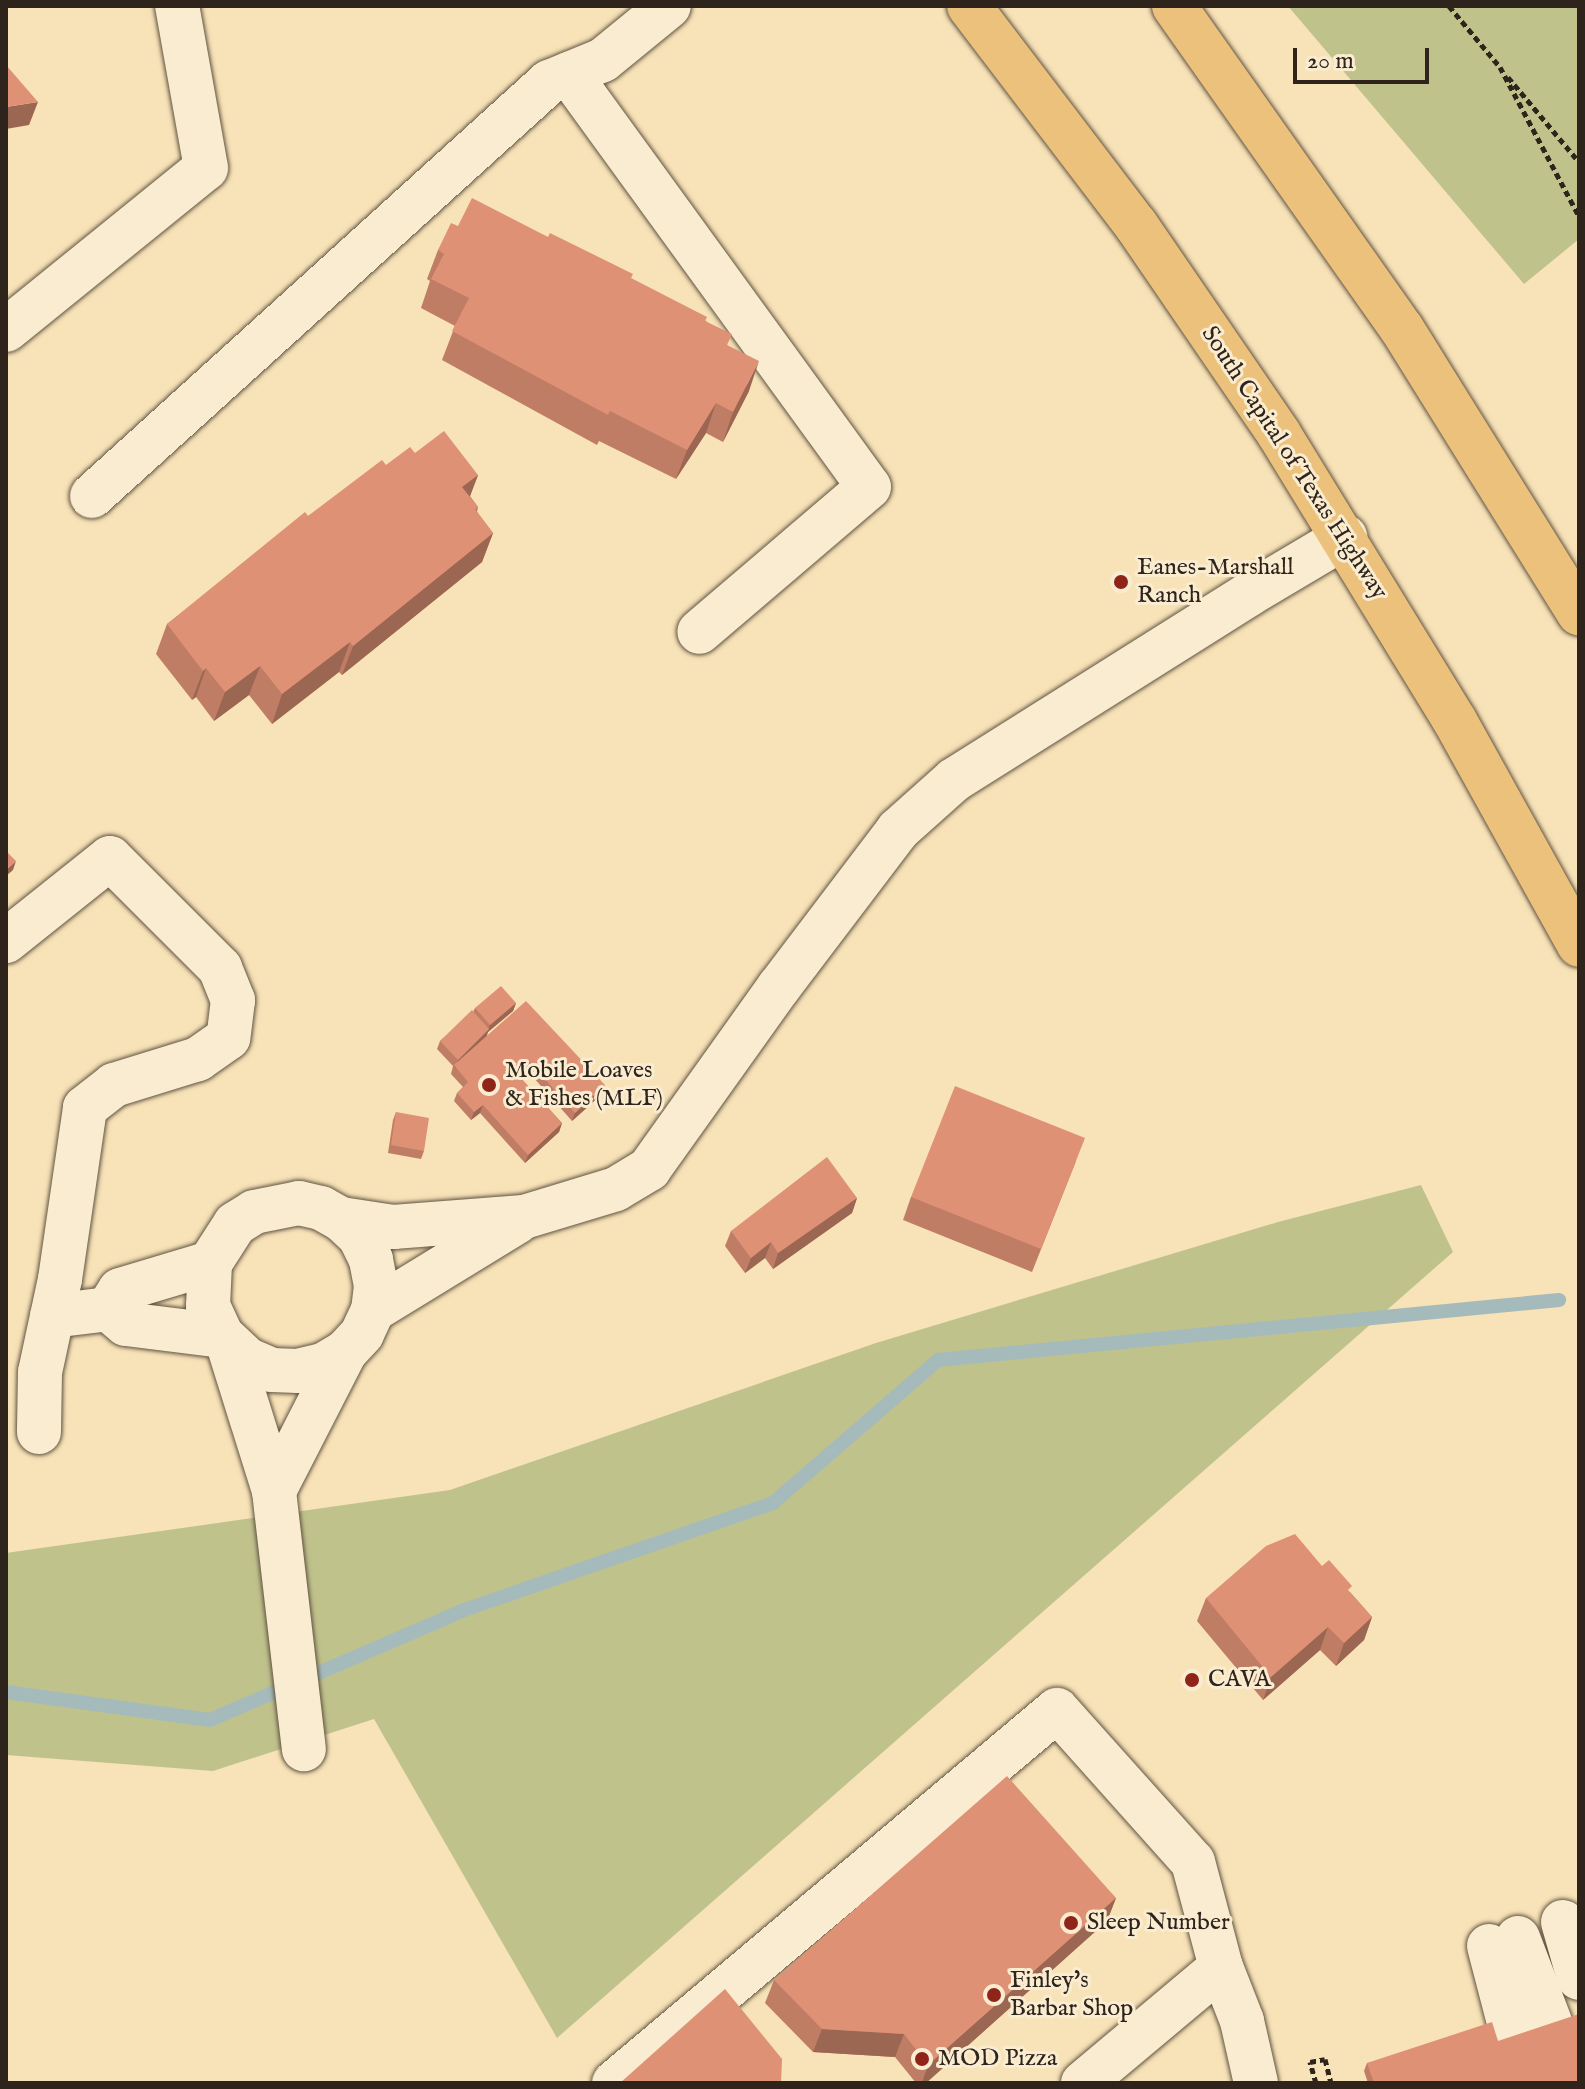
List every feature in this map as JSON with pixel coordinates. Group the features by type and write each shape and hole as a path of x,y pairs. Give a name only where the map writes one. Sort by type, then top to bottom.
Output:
{"highway":[{"name":"South Capital of Texas Highway","path":"969,6 1169,271 1345,537 1455,721 1579,945"},
{"path":"1174,6 1402,329 1579,613"}],"lane":[{"path":"6,330 206,168 177,6"},
{"path":"92,496 549,82 603,60 669,6"},
{"path":"569,74 869,487 699,632"},
{"path":"341,1219 393,1227 524,1217 616,1189 649,1169 779,987 898,830 954,780 1345,537"},
{"path":"6,941 110,858 220,968 233,1000 228,1038 198,1059 114,1085 85,1108 52,1316 40,1372 39,1432"},
{"path":"274,1491 345,1352 362,1334 373,1310 376,1286 371,1260 360,1237 341,1219 321,1208 299,1203 254,1212 235,1224 210,1263 208,1306 225,1340 274,1491 304,1749"},
{"path":"373,1310 524,1217"},
{"path":"108,1309 120,1290 210,1263"},
{"path":"52,1316 108,1309 126,1324 225,1340 248,1360 272,1370 310,1368 345,1352"},
{"path":"614,2083 1057,1710 1193,1862 1221,1967 1242,2021 1256,2083"},
{"path":"1524,1935 1579,1978"},
{"path":"1524,1935 1543,2033 1524,1935"},
{"path":"1083,2083 1221,1967"}],"path":[{"path":"1449,6 1579,162"},
{"path":"1500,67 1579,216"},
{"path":"1316,2083 1310,2062 1325,2059 1331,2083"}],"green space":[{"path":"1288,6 1579,6 1579,239 1524,284"},
{"path":"1421,1185 1453,1252 557,2038 374,1719 213,1771 6,1755 6,1553 450,1490 876,1343 1278,1222"}],"building":[{"path":"6,65 38,102 6,107"},
{"path":"472,198 548,237 550,233 633,274 631,278 707,317 705,321 732,334 727,345 759,361 733,412 716,403 687,450 610,411 608,415 452,331 469,298 431,279 444,254 438,250 451,223 458,226"},
{"path":"444,431 478,475 462,487 493,533 353,646 350,642 282,694 260,666 225,692 206,668 203,671 167,624 305,512 308,516 382,460 386,465 410,447 415,453"},
{"path":"6,851 16,861 6,870"},
{"path":"501,986 516,1003 490,1025 475,1008"},
{"name":"Mobile Loaves & Fishes (MLF)","path":"526,1001 605,1085 575,1113 529,1061 516,1073 562,1123 528,1155 483,1105 474,1112 457,1093 468,1082 454,1065"},
{"path":"472,1010 489,1029 458,1060 440,1041"},
{"path":"955,1086 1085,1138 1041,1249 911,1197"},
{"path":"396,1112 429,1118 424,1151 391,1145"},
{"path":"827,1157 857,1198 778,1253 771,1242 751,1258 731,1231"},
{"path":"1295,1534 1322,1566 1329,1560 1352,1586 1348,1590 1372,1617 1344,1643 1328,1627 1271,1677 1206,1598 1266,1546"},
{"path":"1007,1776 1116,1898 928,2065 904,2034 822,2029 774,1980"},
{"path":"725,1989 782,2059 781,2083 620,2083"},
{"path":"1579,2014 1579,2080 1571,2083 1374,2083 1367,2063 1492,2022 1498,2041"}],"waterway":[{"path":"6,1692 210,1720 464,1610 773,1503 938,1360 1559,1300"}],"place":[{"name":"Eanes-Marshall Ranch","path":"1121,582"},
{"name":"Mobile Loaves & Fishes (MLF)","path":"489,1085"},
{"name":"CAVA","path":"1192,1680"},
{"name":"Sleep Number","path":"1071,1923"},
{"name":"Finley's Barbar Shop","path":"994,1995"},
{"name":"MOD Pizza","path":"922,2059"}]}
